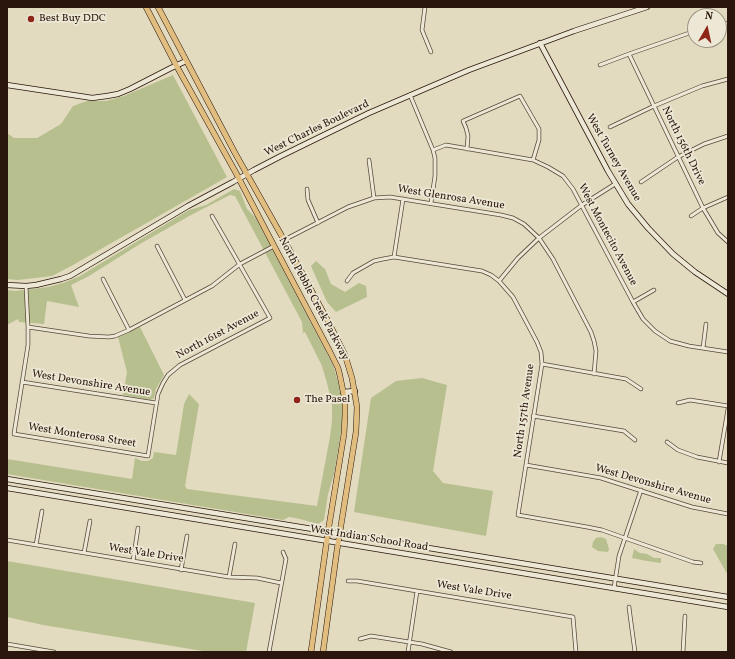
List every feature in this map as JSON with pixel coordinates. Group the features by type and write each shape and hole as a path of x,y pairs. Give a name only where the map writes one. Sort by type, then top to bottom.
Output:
{"main road":[{"name":"North Pebble Creek Parkway","path":"146,7 176,66 239,179 338,368 343,392 345,415 344,434 311,652"},
{"name":"North Pebble Creek Parkway","path":"158,7 342,348 348,363 355,391 357,413 356,432 338,542 323,652"},
{"name":"West Charles Boulevard","path":"7,286 44,284 70,276 183,209 247,174 369,113 469,70 540,43 647,7"},
{"name":"West Turney Avenue","path":"540,43 615,184 638,217 664,245 688,267 728,294"},
{"path":"7,85 92,98 107,96 124,92 186,61"},
{"path":"343,392 355,391"},
{"name":"West Indian School Road","path":"7,479 728,598"},
{"name":"West Indian School Road","path":"7,488 728,607"}],"street":[{"path":"425,7 422,30 431,52"},
{"path":"600,65 687,34"},
{"name":"North 156th Drive","path":"629,54 703,208 718,233 728,242"},
{"path":"610,127 654,106 702,86 728,79"},
{"path":"410,95 435,158 436,172 431,203"},
{"path":"467,149 468,136 463,122 520,96 539,129 539,140 533,160"},
{"path":"642,182 678,157 704,144 728,136"},
{"name":"West Montecito Avenue","path":"433,150 446,145 533,160 563,176 573,189 582,205 643,319 655,331 670,341 689,346 728,352"},
{"path":"369,160 374,198"},
{"path":"499,281 518,258 539,238 582,205 615,184"},
{"path":"307,189 308,200 318,223"},
{"name":"West Glenrosa Avenue","path":"284,240 348,207 374,198 390,197 404,199 501,214 513,218 524,224 539,238 553,259 594,341 596,350 594,374"},
{"path":"691,216 703,208 728,197"},
{"path":"347,281 354,272 374,261 394,257 404,199"},
{"name":"North 161st Avenue","path":"148,456 158,394 168,375 180,365 270,318 212,216"},
{"path":"157,246 185,300"},
{"path":"28,327 89,336 115,336 212,286 240,264 274,246"},
{"name":"North 157th Avenue","path":"394,257 482,271 491,275 499,281 513,297 537,342 541,352 542,364 518,515 594,528 625,538"},
{"path":"103,279 129,330"},
{"path":"22,382 28,345 26,286"},
{"path":"633,302 654,290"},
{"path":"703,348 706,324"},
{"path":"542,364 626,379 641,390"},
{"name":"West Devonshire Avenue","path":"22,382 156,404"},
{"name":"West Monterosa Street","path":"22,382 14,434 148,456"},
{"path":"678,403 690,400 728,406"},
{"path":"719,462 728,409"},
{"path":"534,416 624,432 635,440"},
{"path":"667,442 678,450 697,457 728,463"},
{"name":"West Devonshire Avenue","path":"526,465 601,478 692,508 728,514"},
{"path":"614,588 617,562 640,490"},
{"path":"36,545 42,511"},
{"path":"84,554 90,521"},
{"path":"133,561 138,528"},
{"path":"181,570 187,536"},
{"path":"625,538 693,562 701,563"},
{"name":"West Vale Drive","path":"7,540 181,570 229,577 258,578 282,583"},
{"path":"229,577 235,544"},
{"path":"269,652 286,559 283,552"},
{"name":"West Vale Drive","path":"348,581 356,581 573,617 576,652"},
{"path":"408,652 417,591"},
{"path":"629,607 635,652"},
{"path":"683,652 685,616"},
{"path":"360,639 371,636 422,644 450,652"},
{"path":"7,644 54,652"}],"green space":[{"path":"173,75 227,177 52,276 18,280 7,279 7,133 14,138 37,138 61,124 73,106 87,101 106,101 124,96"},
{"path":"234,189 240,191 247,209 256,218 333,365 338,382 343,414 334,474 328,494 324,520 318,524 289,517 283,520 7,474 7,459 132,479 135,458 142,461 148,461 153,458 154,452 176,455 184,404 189,394 199,404 185,486 187,489 317,506 332,421 332,404 327,383 322,366 305,332 303,333 302,322 235,196 230,195 191,215 140,244 89,276 71,285 79,307 47,301 44,324 19,322 18,319 7,325 7,290 15,291 48,287 80,276 189,210 206,205"},
{"path":"316,261 325,269 331,284 345,292 359,283 366,286 367,297 336,312 327,302 311,266"},
{"path":"140,327 164,375 156,389 154,398 151,400 123,395 127,372 118,337"},
{"path":"422,378 447,385 433,471 443,483 493,491 486,536 354,512 371,398 396,381"},
{"path":"601,537 606,539 609,549 608,552 598,551 592,547 596,538"},
{"path":"716,544 728,546 728,573 713,549"},
{"path":"634,549 654,558 661,558 661,563 632,558"},
{"path":"7,561 255,603 246,652 209,652 43,625 7,617"}],"place":[{"name":"Best Buy DDC","path":"31,19"},
{"name":"The Pasel","path":"297,400"}]}
